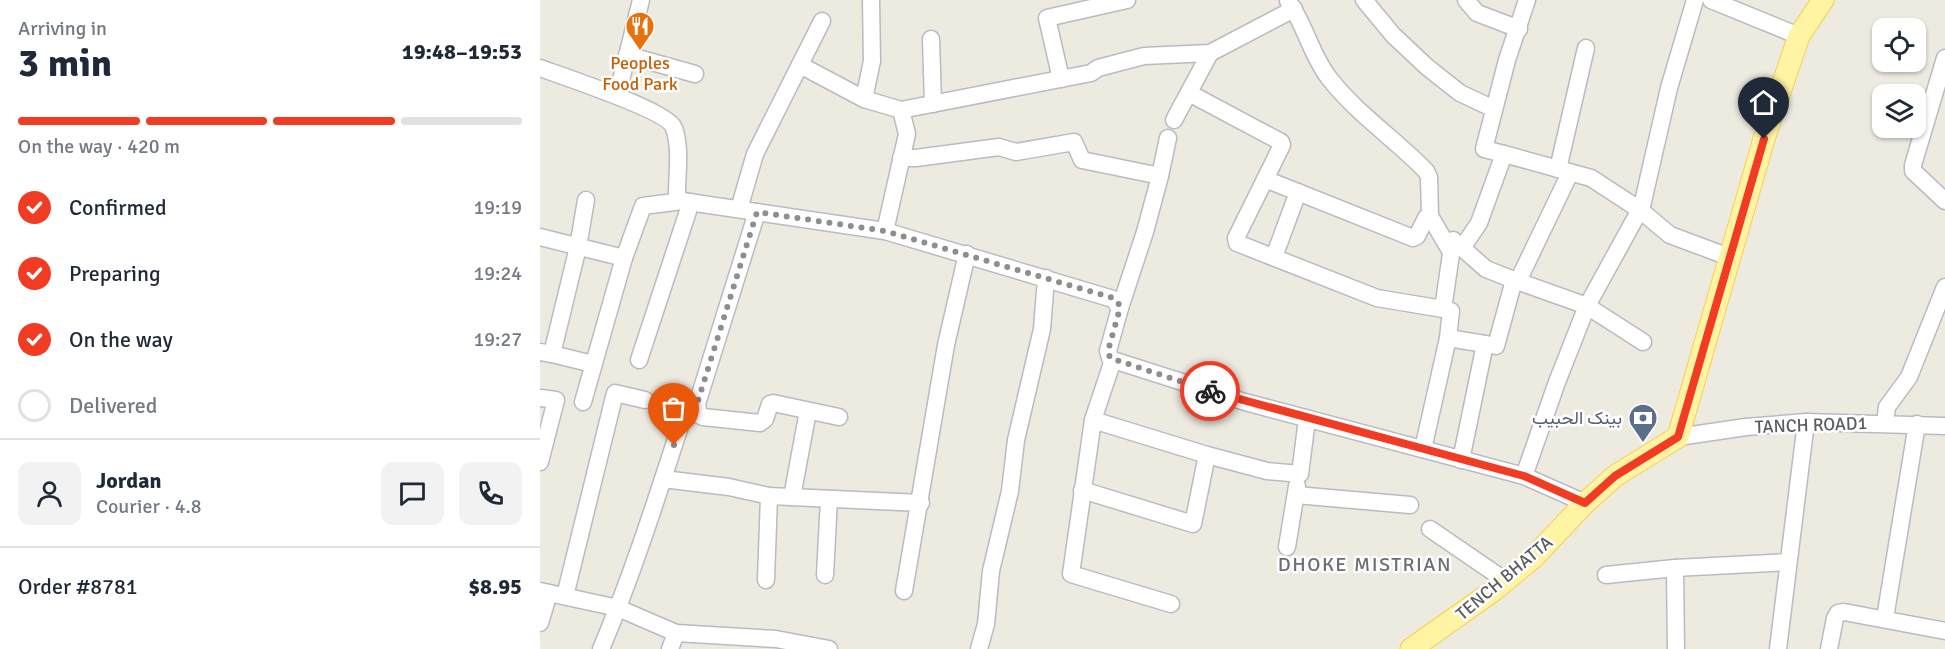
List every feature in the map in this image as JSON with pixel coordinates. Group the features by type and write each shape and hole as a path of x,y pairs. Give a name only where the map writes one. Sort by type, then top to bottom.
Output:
{"main road":[{"path":"1678,437 1764,139 1799,36 1823,0"},
{"name":"TENCH BHATTA","path":"1411,649 1506,581 1533,558 1585,503 1615,476 1678,437"}],"street":[{"path":"616,96 641,0"},
{"path":"864,99 872,61 871,0"},
{"path":"1061,79 1047,18 1127,0"},
{"path":"1364,0 1393,35 1427,67 1460,93 1494,109"},
{"path":"1466,0 1477,13 1519,28"},
{"path":"1527,0 1507,60 1484,148 1590,178 1640,210 1670,235 1729,257"},
{"path":"1524,476 1587,306 1640,210 1669,88 1695,0"},
{"path":"1711,0 1799,36"},
{"path":"800,65 864,99 901,110 1091,73 1098,68 1144,56 1210,53 1290,5 1328,77 1392,141 1426,171 1429,177 1430,216 1457,250 1486,269 1587,306 1643,342"},
{"path":"739,210 755,154 822,21"},
{"path":"931,39 933,104"},
{"path":"1448,338 1496,346 1516,280 1564,171 1586,48"},
{"path":"1174,120 1210,53"},
{"path":"627,55 695,74"},
{"path":"540,68 616,96 668,120 674,127 677,146 678,199 885,231 1113,298 1118,302 1120,308"},
{"path":"1943,69 1913,171 1945,201"},
{"path":"1189,93 1281,142 1282,145 1235,240 1237,243 1377,298 1451,311 1448,338 1423,449"},
{"path":"885,231 907,134 901,110"},
{"path":"1168,138 1145,232 1108,351 1110,358 1245,402 1524,476 1585,503"},
{"path":"901,158 999,147 1016,152 1074,142 1082,160 1160,176"},
{"path":"1443,309 1457,250 1479,223 1504,154"},
{"path":"1265,179 1413,238 1417,236 1425,218 1430,216"},
{"path":"1274,257 1299,192"},
{"path":"586,200 578,247 546,353 593,364"},
{"path":"583,402 624,258 643,206 686,202"},
{"path":"639,360 686,202"},
{"path":"757,212 697,404 699,415 760,423 765,419 770,404 839,417"},
{"path":"540,237 624,258"},
{"path":"904,591 921,503 946,345 967,254"},
{"path":"979,649 986,624 991,571 1010,491 1016,440 1042,329 1046,278"},
{"path":"1885,423 1887,407 1909,377 1945,287"},
{"path":"1461,460 1485,344"},
{"path":"1113,360 1093,420 1071,574 1172,604"},
{"path":"540,623 615,393 645,400"},
{"path":"540,398 556,400 540,462"},
{"path":"602,649 663,480 685,411 697,404"},
{"path":"792,497 808,411"},
{"path":"1287,547 1307,419"},
{"path":"1093,420 1267,471 1300,474"},
{"path":"1778,649 1806,422"},
{"name":"TANCH ROAD1","path":"1678,437 1746,427 1806,422 1945,426"},
{"path":"1885,618 1917,424"},
{"path":"1082,490 1193,524 1207,455"},
{"path":"663,480 729,488 769,496 921,503"},
{"path":"1296,495 1410,505"},
{"path":"766,580 769,496"},
{"path":"825,575 829,499"},
{"path":"1430,529 1506,581"},
{"path":"1606,575 1675,568 1788,562"},
{"path":"1675,568 1676,649"},
{"path":"551,593 618,608 673,641 751,643 776,639 829,649"},
{"path":"1829,649 1838,613 1844,612 1945,631"}],"way so far":[{"path":"674,445 685,411 697,404 757,212 885,231 1113,298 1118,302 1120,308 1108,351 1110,358 1210,391"}],"place":[{"name":"Peoples Food Park","path":"640,52"},
{"name":"بينک الحبيب","path":"1643,444"}],"district":[{"name":"DHOKE MISTRIAN","path":"1365,564"}],"route":[{"path":"1210,391 1524,476 1585,503 1615,476 1678,437 1764,139"}]}
